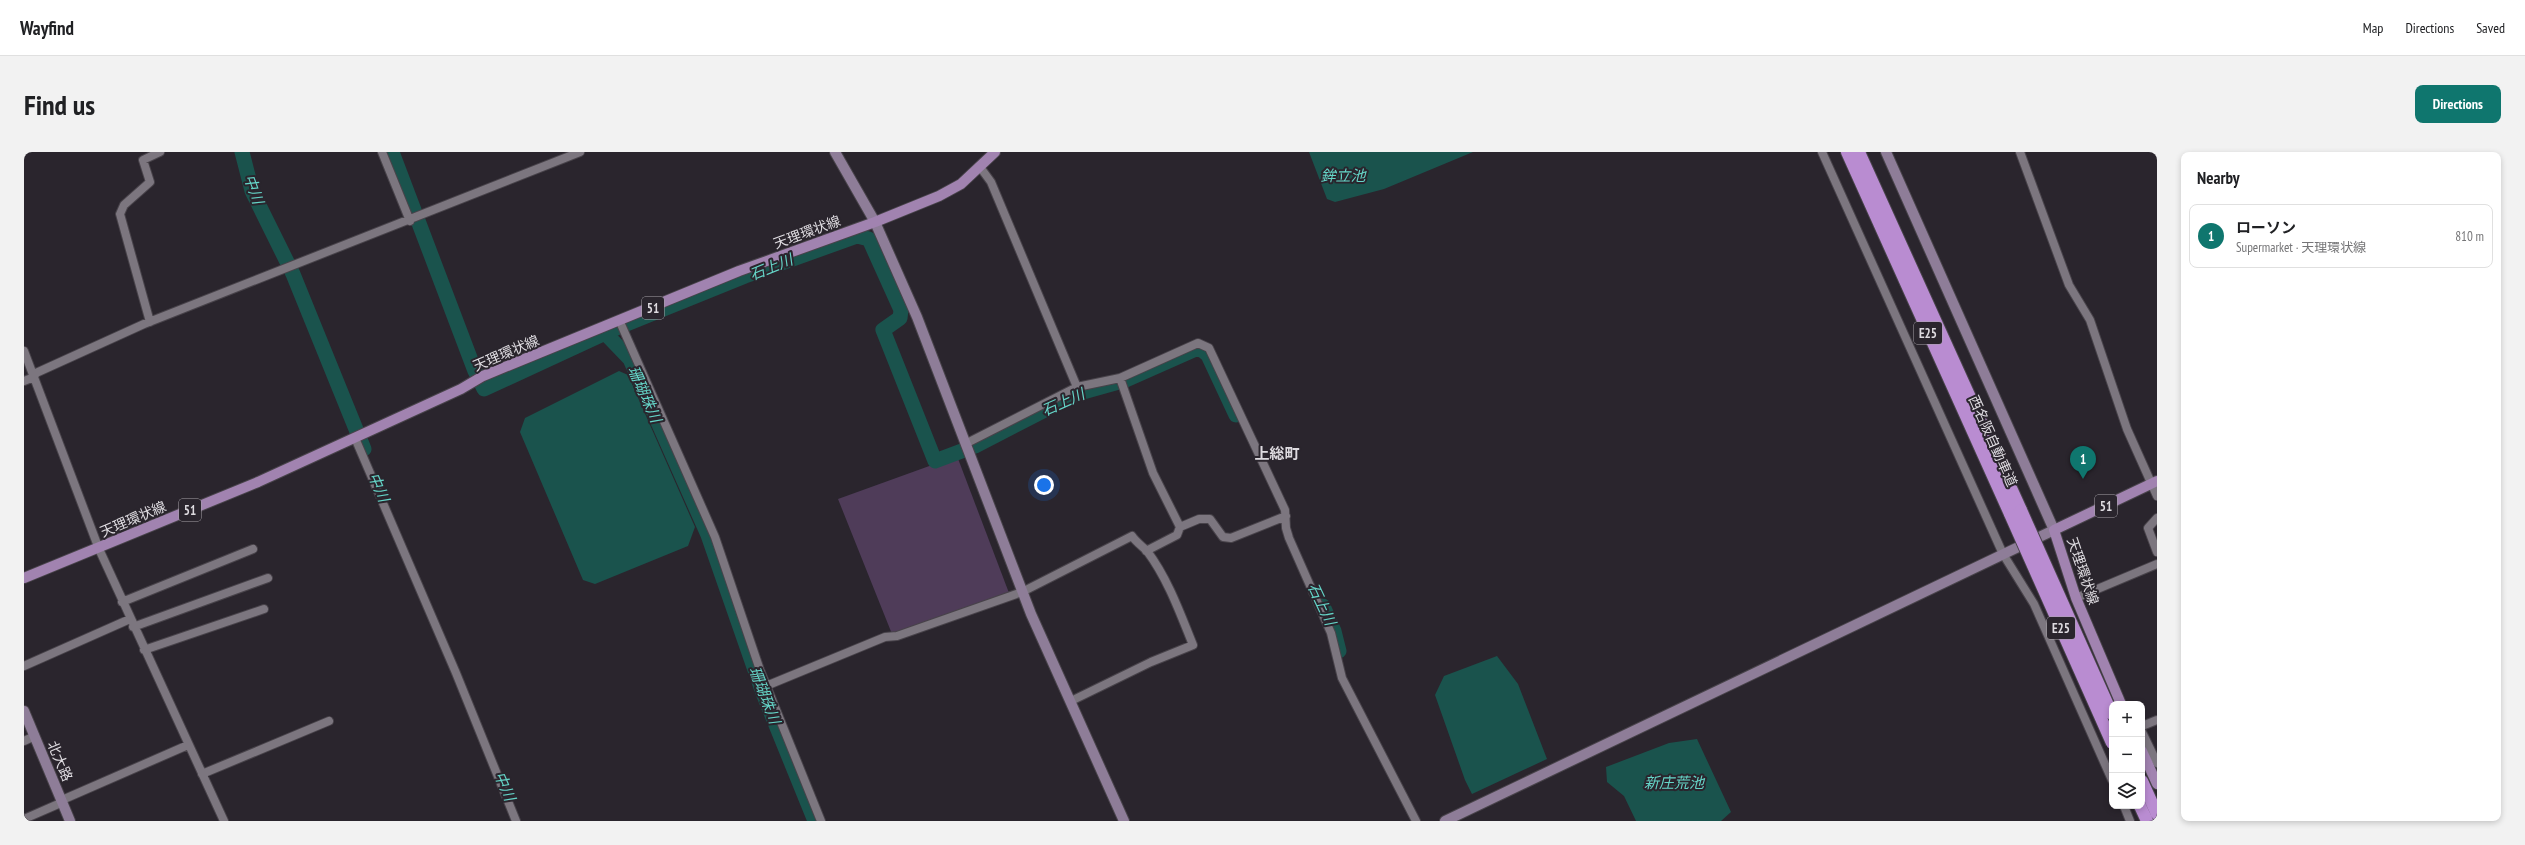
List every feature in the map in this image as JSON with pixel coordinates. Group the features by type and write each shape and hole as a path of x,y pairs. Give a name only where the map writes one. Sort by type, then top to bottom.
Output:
{"highway":[{"name":"西名阪自動車道","path":"1847,152 2015,512 2109,708"},
{"name":"西名阪自動車道","path":"1859,152 2015,512 2109,737"},
{"path":"2145,788 2157,814"},
{"path":"2141,809 2147,821"}],"main road":[{"name":"天理環状線","path":"24,578 99,549 359,436 479,379 620,322 739,271 875,222 938,196 961,184 995,152"},
{"name":"天理環状線","path":"2120,701 2076,598 2054,530 2154,482"},
{"path":"2145,758 2157,784"}],"street":[{"path":"150,322 120,214 124,205 150,182 143,160 160,152"},
{"path":"382,152 411,220"},
{"path":"24,382 34,377 36,373 150,322 580,152"},
{"path":"835,152 875,222 917,317 1022,592 1124,821"},
{"path":"1822,152 2003,554 2034,604 2109,773"},
{"path":"1445,821 2054,530 1886,152"},
{"path":"2020,152 2069,285 2090,320 2127,429 2154,482 2157,496"},
{"path":"980,167 991,182 1076,387"},
{"path":"620,322 715,537 766,686 822,821"},
{"path":"965,444 1076,387 1121,381 1198,343 1210,348 1285,510 1286,528 1331,633 1342,678 1416,821"},
{"path":"24,351 99,549 131,623 224,821"},
{"path":"1121,381 1153,473 1180,527"},
{"path":"359,436 516,821"},
{"path":"1146,551 1177,535 1180,527 1199,519 1210,519 1223,537 1231,538 1286,516"},
{"path":"2157,518 2148,528 2157,552"},
{"path":"766,686 885,637 897,636 1022,592 1132,536 1146,551 1171,591 1193,645 1151,662 1071,701"},
{"path":"122,602 253,549"},
{"path":"2076,598 2157,564"},
{"path":"24,666 131,623 268,578"},
{"path":"144,650 264,609"},
{"name":"北大路","path":"24,711 70,821"},
{"path":"2145,725 2157,720"},
{"path":"202,774 330,721"},
{"path":"24,741 35,736"},
{"path":"2144,737 2157,763"},
{"path":"24,819 188,745"},
{"path":"2125,809 2130,821"}],"shaded area":[{"path":"957,456 1009,593 892,634 838,499"}],"water":[{"name":"鉾立池","path":"1309,152 1473,152 1384,189 1335,202 1327,199"},
{"path":"619,371 628,375 695,527 688,546 595,584 583,580 520,432 525,418"},
{"path":"1497,656 1518,684 1547,759 1472,794 1465,780 1435,695 1444,676"},
{"name":"新庄荒池","path":"1697,739 1731,812 1721,821 1636,821 1624,796 1607,782 1606,767 1669,743"}],"waterway":[{"name":"中川","path":"242,152 252,191 293,274 364,449"},
{"name":"石上川","path":"392,152 475,371 484,389 614,329 745,276 857,236 869,239 901,310 900,318 883,330 935,461 975,446 1076,394 1126,380 1196,349 1202,350 1208,355 1236,415"},
{"name":"珊瑚珠川","path":"606,334 630,359 708,535 763,693 815,821"},
{"name":"石上川","path":"1323,606 1334,631 1339,651"}],"place":[{"name":"ローソン","path":"2083,479"}],"district":[{"name":"上総町","path":"1277,453"}]}
